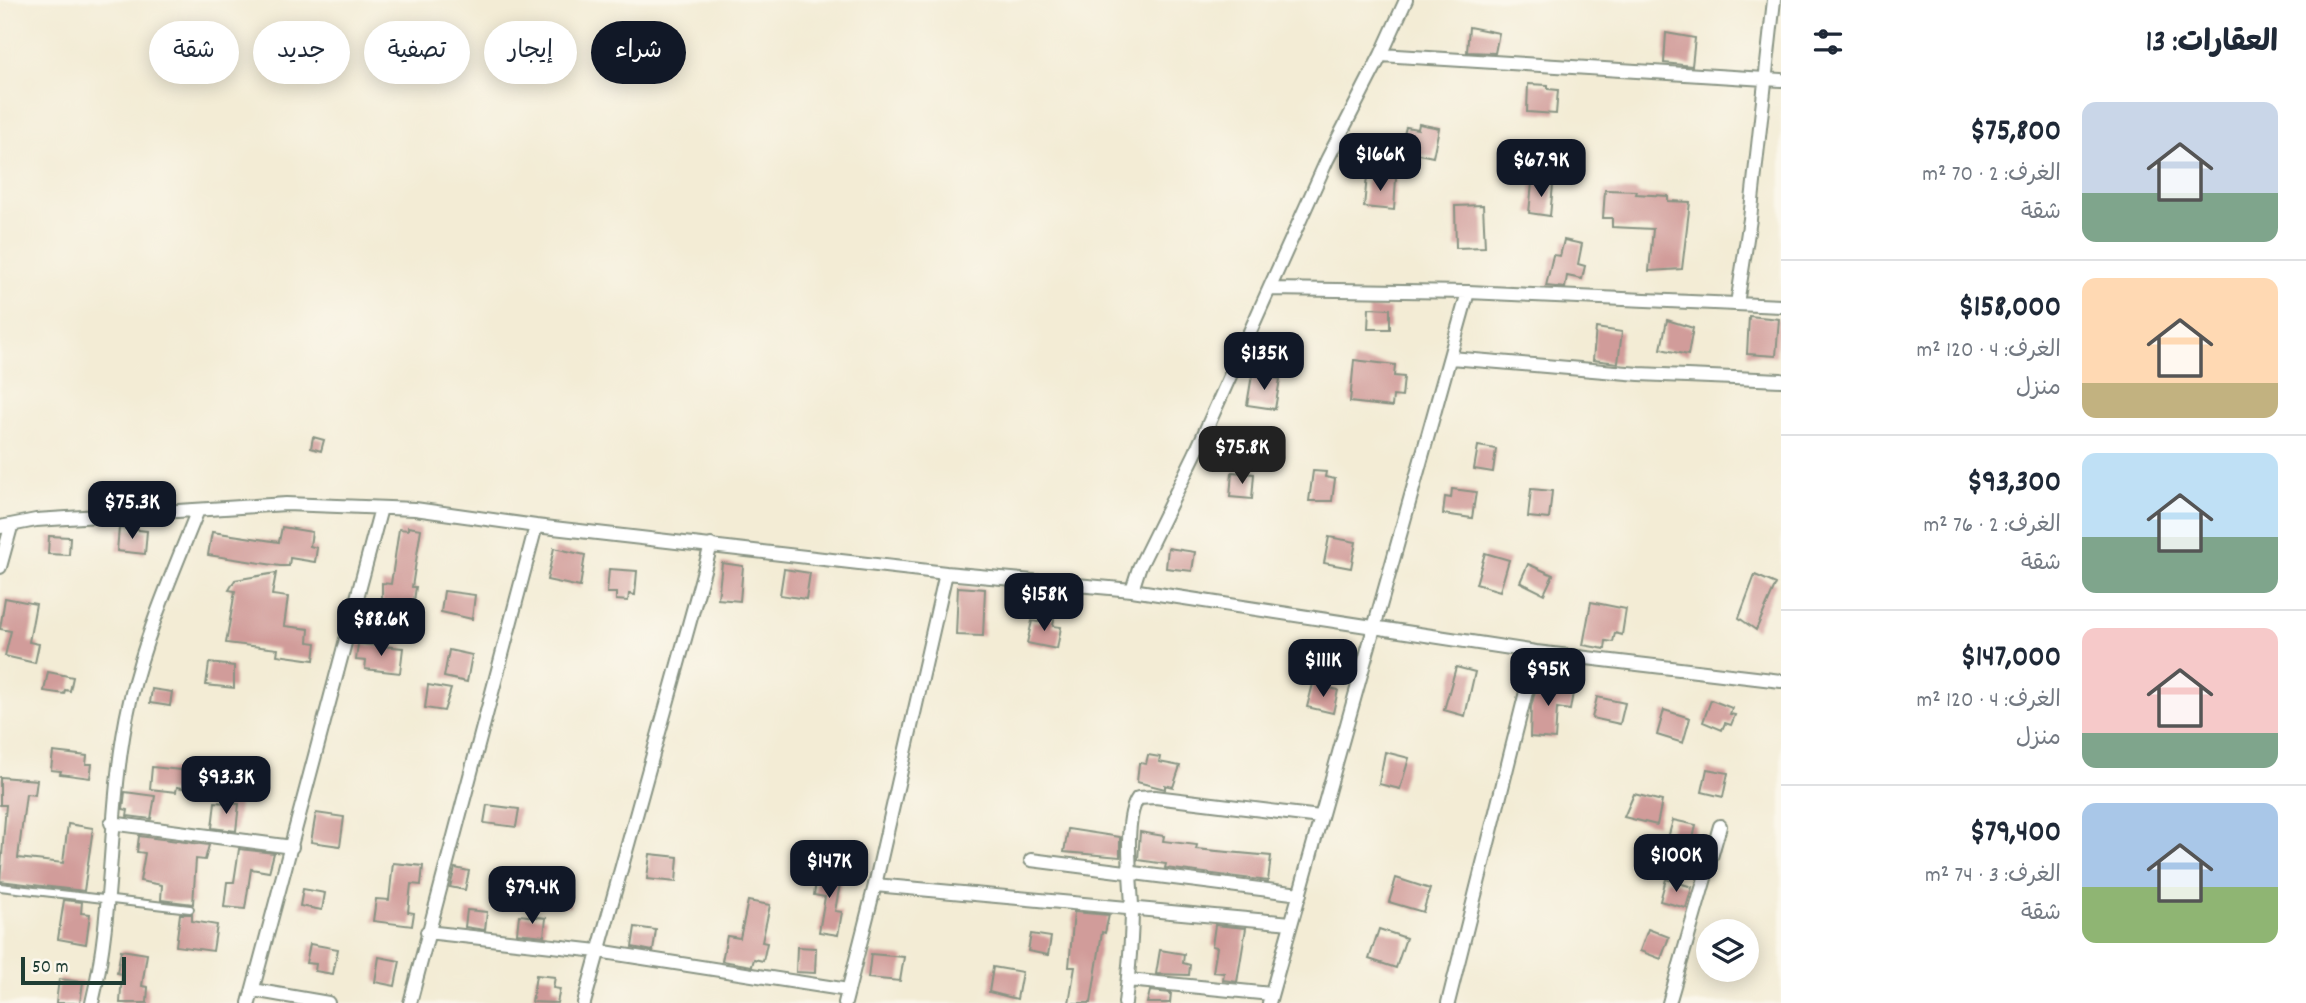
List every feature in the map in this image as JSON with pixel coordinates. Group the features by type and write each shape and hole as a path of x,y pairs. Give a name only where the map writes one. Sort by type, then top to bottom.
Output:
{"street":[{"path":"1132,590 1139,568 1271,289 1327,160 1406,0"},
{"path":"1737,304 1750,219 1774,0"},
{"path":"1381,55 1781,80"},
{"path":"1271,289 1468,292 1781,306"},
{"path":"1128,981 1270,998 1468,292"},
{"path":"1451,358 1639,374 1781,380"},
{"path":"0,566 6,527 36,520 286,504 415,509 536,526 946,573 1132,590 1536,652 1781,681"},
{"path":"328,1003 251,997 381,508"},
{"path":"92,1003 107,900 111,823 130,701 198,510"},
{"path":"410,1003 536,526"},
{"path":"584,1003 711,545"},
{"path":"845,1003 875,885 946,573"},
{"path":"1448,1003 1536,652"},
{"path":"1125,1003 1132,907 1130,873 1135,802 1142,797 1320,817"},
{"path":"111,823 292,848"},
{"path":"1669,1003 1720,826"},
{"path":"1031,860 1300,894"},
{"path":"875,885 1291,923"},
{"path":"427,932 598,951 848,990"}],"lane":[{"path":"0,887 190,909"}],"building":[{"path":"1469,27 1499,33 1495,53 1467,52"},
{"path":"1666,33 1695,38 1692,66 1664,63"},
{"path":"1528,84 1548,85 1548,89 1558,90 1556,114 1527,112"},
{"path":"1419,124 1439,128 1433,157 1400,150 1406,127 1418,129"},
{"path":"1367,176 1396,178 1394,210 1364,207"},
{"path":"1532,183 1553,185 1550,216 1529,213"},
{"path":"1605,190 1637,191 1636,194 1668,196 1668,201 1690,202 1682,269 1649,271 1653,229 1612,227 1612,218 1603,218"},
{"path":"1483,205 1485,247 1456,248 1455,206"},
{"path":"1564,240 1582,244 1578,264 1585,266 1582,279 1567,276 1565,288 1546,286 1553,255 1560,256"},
{"path":"1369,308 1390,309 1390,329 1368,329"},
{"path":"1749,316 1779,319 1776,356 1747,354"},
{"path":"1667,320 1693,328 1688,355 1661,349"},
{"path":"1596,328 1622,332 1618,363 1593,360"},
{"path":"1354,360 1395,365 1394,376 1404,377 1402,397 1393,396 1392,407 1350,402"},
{"path":"1252,375 1280,379 1275,409 1247,405"},
{"path":"313,437 324,440 321,451 311,448"},
{"path":"1478,446 1496,449 1493,472 1474,469"},
{"path":"1313,471 1326,472 1325,477 1335,479 1332,501 1309,501"},
{"path":"1232,472 1254,474 1252,499 1230,497"},
{"path":"1452,489 1476,492 1472,518 1443,514 1445,497 1451,498"},
{"path":"1531,489 1552,491 1549,519 1528,517"},
{"path":"282,527 312,532 310,546 317,548 315,562 290,558 289,566 280,566 208,555 212,532 279,542"},
{"path":"408,527 421,529 412,587 416,587 413,608 396,606 395,611 382,609 382,583 391,584 399,529 408,530"},
{"path":"119,528 147,531 145,554 117,551"},
{"path":"49,536 70,537 69,555 48,554"},
{"path":"1329,537 1356,542 1351,568 1324,563"},
{"path":"554,548 585,555 580,587 547,580"},
{"path":"1168,548 1195,552 1192,571 1166,568"},
{"path":"1485,553 1509,560 1500,591 1476,584"},
{"path":"722,563 743,566 740,601 718,599"},
{"path":"1528,564 1553,575 1544,594 1520,582"},
{"path":"609,569 637,571 635,595 629,594 628,601 616,600 616,593 607,593"},
{"path":"784,569 810,573 806,599 780,595"},
{"path":"276,573 272,595 288,597 284,626 309,629 308,642 316,643 314,660 277,655 278,649 226,643 235,591 229,590 235,580"},
{"path":"1755,575 1776,584 1756,630 1739,618"},
{"path":"958,587 985,589 983,636 956,635"},
{"path":"444,591 475,595 472,619 441,612"},
{"path":"5,598 36,604 29,642 39,644 35,663 5,656 11,631 0,629"},
{"path":"1591,602 1626,609 1622,635 1615,633 1613,642 1606,641 1605,649 1583,645"},
{"path":"1040,616 1054,619 1053,626 1061,627 1057,649 1027,643 1032,621 1039,622"},
{"path":"358,644 403,648 400,673 365,669 366,661 356,660"},
{"path":"449,650 472,655 467,682 444,677"},
{"path":"209,663 234,666 234,688 206,685"},
{"path":"1456,667 1475,672 1465,716 1444,710"},
{"path":"48,672 73,677 70,691 65,690 64,694 44,691"},
{"path":"1538,680 1574,687 1570,710 1557,708 1555,739 1530,737 1531,707"},
{"path":"1313,684 1338,690 1333,713 1307,707"},
{"path":"428,685 451,689 444,711 425,708"},
{"path":"152,689 172,692 170,706 150,703"},
{"path":"1597,697 1625,703 1620,724 1592,718"},
{"path":"1711,700 1732,708 1730,714 1735,715 1731,725 1725,723 1722,730 1703,722"},
{"path":"1664,710 1690,718 1683,743 1657,735"},
{"path":"53,752 87,756 86,764 92,764 90,778 60,774 61,771 51,770"},
{"path":"1385,752 1409,758 1400,789 1379,784"},
{"path":"1148,755 1160,757 1159,762 1180,766 1173,787 1165,785 1165,789 1137,782 1139,763 1146,764"},
{"path":"152,767 190,771 188,789 177,787 176,792 150,789"},
{"path":"1707,769 1728,773 1723,797 1702,792"},
{"path":"0,777 37,780 35,795 26,794 18,858 63,863 68,824 93,828 84,891 0,881 6,805 0,805"},
{"path":"125,792 155,796 151,819 127,816 128,810 123,809"},
{"path":"1634,794 1662,801 1657,825 1624,817"},
{"path":"215,802 239,804 236,831 212,828"},
{"path":"487,805 519,809 516,827 484,823"},
{"path":"316,813 344,817 340,846 311,842"},
{"path":"1673,820 1696,825 1692,844 1668,838"},
{"path":"1068,829 1120,837 1120,857 1064,852"},
{"path":"1140,832 1164,836 1163,841 1197,845 1196,849 1271,856 1268,881 1165,868 1166,864 1138,860"},
{"path":"139,836 209,845 205,860 196,859 193,904 161,900 162,885 140,881 145,853 137,852"},
{"path":"239,849 274,853 269,872 251,869 245,909 224,907 227,882 234,882"},
{"path":"650,854 678,857 676,882 647,879"},
{"path":"393,863 423,866 421,885 411,884 408,912 414,913 412,926 373,921 376,899 389,900"},
{"path":"455,868 469,871 465,890 450,887"},
{"path":"818,869 842,873 835,911 842,912 838,935 819,932 825,897 814,895"},
{"path":"1396,878 1430,889 1423,912 1389,902"},
{"path":"1666,879 1692,887 1686,908 1660,901"},
{"path":"543,881 569,885 570,907 540,903"},
{"path":"303,889 325,893 322,910 300,906"},
{"path":"64,900 82,902 81,913 90,914 86,944 58,939"},
{"path":"748,901 770,905 762,942 767,943 763,961 754,959 752,966 722,961 727,936 740,938"},
{"path":"467,910 487,912 485,930 465,927"},
{"path":"1074,912 1109,915 1105,933 1102,932 1091,1003 1069,1003 1075,967 1069,967"},
{"path":"180,914 192,914 192,921 217,925 213,951 176,946"},
{"path":"519,915 546,918 544,936 517,933"},
{"path":"1215,925 1246,928 1237,982 1223,980 1224,973 1213,972 1217,947 1212,946"},
{"path":"635,927 656,930 653,951 632,947"},
{"path":"1379,929 1406,938 1396,968 1369,959"},
{"path":"1648,929 1669,937 1661,959 1640,951"},
{"path":"1031,934 1051,937 1048,955 1028,951"},
{"path":"310,944 338,949 333,974 315,971 316,964 306,963"},
{"path":"797,947 816,948 815,973 796,972"},
{"path":"121,950 147,954 142,986 148,987 147,1003 120,1003 122,974 117,973"},
{"path":"1160,950 1184,954 1183,963 1190,965 1189,975 1156,974"},
{"path":"871,954 904,957 900,981 868,978"},
{"path":"379,957 400,961 395,986 375,982"},
{"path":"993,967 1022,972 1017,999 989,992"},
{"path":"536,975 555,977 553,988 560,989 557,1003 532,1002"},
{"path":"59,979 83,982 80,1003 56,1003"},
{"path":"1150,991 1171,993 1170,1003 1147,1003"}]}
